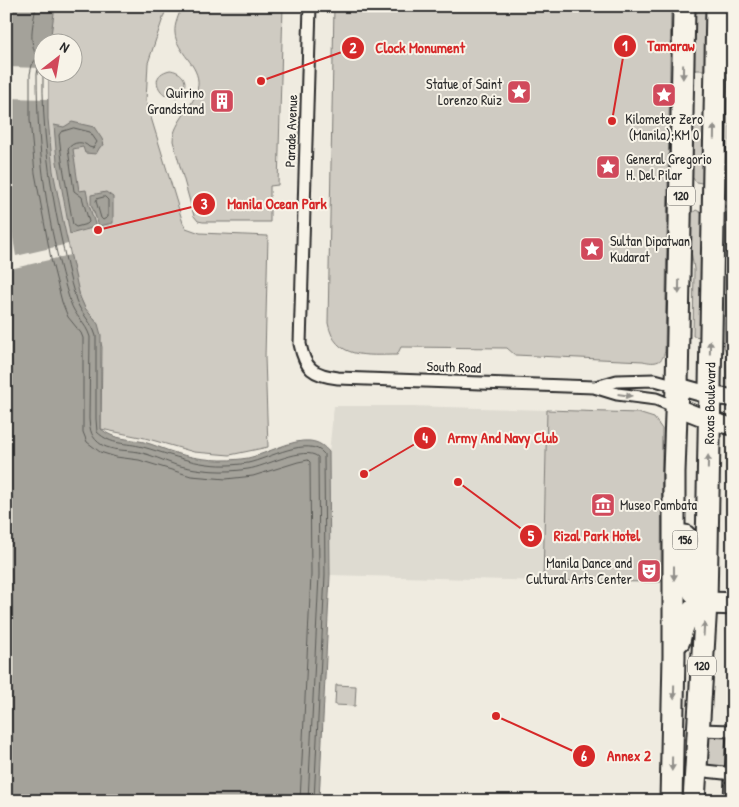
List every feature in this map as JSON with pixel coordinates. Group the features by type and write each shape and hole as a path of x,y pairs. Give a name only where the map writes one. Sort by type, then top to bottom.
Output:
{"highway":[{"name":"120","path":"671,801 674,656 674,472 684,6"},
{"name":"Roxas Boulevard","path":"694,801 706,603 717,6"},
{"path":"681,201 713,202"},
{"name":"156","path":"674,472 684,520 691,584 694,592 706,603"},
{"path":"674,656 682,628 687,618 699,605 706,603 733,604"}],"street":[{"name":"Parade Avenue","path":"310,6 300,344 303,356 308,366 314,372"},
{"name":"South Road","path":"314,372 323,376 338,378 594,387 617,394 656,399 677,397"},
{"name":"South Road","path":"594,387 617,381 655,380 677,397"},
{"path":"677,397 709,395 733,398"},
{"path":"677,397 709,420 733,427"},
{"path":"698,730 733,730 730,801"},
{"path":"696,770 732,774"}],"shaded area":[{"path":"6,6 167,6 148,63 146,101 183,223 186,228 200,233 268,236 265,357 268,447 230,455 194,452 145,438 101,429 102,347 94,318 85,309 80,297"},
{"path":"182,6 283,6 278,185 270,186 270,222 203,222 198,221 194,216 173,141 177,127 193,100 198,85 195,71 176,40 175,26"},
{"path":"334,6 671,6 665,349 661,360 651,362 515,355 507,348 401,347 397,355 364,355 354,353 338,344 332,335 328,323"},
{"path":"700,10 707,11 708,70 693,70 695,14"},
{"path":"732,25 733,391 726,391 726,351 724,347"},
{"path":"170,70 179,73 185,81 180,95 174,98 162,92 157,80 161,74"},
{"path":"693,121 707,121 705,181 702,183 696,182 692,177"},
{"path":"696,210 704,214 702,337 693,336 694,269 690,245 691,214"},
{"path":"334,406 547,410 543,581 330,575 329,452"},
{"name":"Museo Pambata","path":"547,410 638,413 654,418 662,429 661,582 543,581"},
{"path":"336,685 356,686 355,706 335,705"},
{"path":"706,735 733,737 733,767 705,765"}],"water":[{"path":"6,6 55,6 51,32 32,32 32,82 48,82 48,119 53,171 63,221 80,297 85,308 98,324 101,335 101,429 116,437 144,442 176,453 203,459 230,460 248,458 287,444 303,441 319,443 329,452 330,575 319,801 6,801"},
{"path":"72,122 94,127 104,145 100,147 96,154 85,153 83,147 73,149 79,191 86,190 96,227 70,234 57,162 54,125 64,127"},
{"path":"106,192 113,197 113,223 99,226 91,204 91,195"}],"pier":[{"path":"6,67 32,68 32,82 48,82 48,99 6,98"},
{"path":"6,196 16,256 68,244 70,255 6,270"}],"place":[{"name":"Clock Monument","path":"261,81"},
{"name":"Statue of Saint Lorenzo Ruiz","path":"519,92"},
{"name":"Kilometer Zero (Manila);KM 0","path":"664,95"},
{"name":"Quirino Grandstand","path":"222,101"},
{"name":"Tamaraw","path":"612,121"},
{"name":"General Gregorio H. Del Pilar","path":"608,167"},
{"name":"Manila Ocean Park","path":"98,230"},
{"name":"Sultan Dipatwan Kudarat","path":"592,249"},
{"name":"Army And Navy Club","path":"364,474"},
{"name":"Rizal Park Hotel","path":"458,482"},
{"name":"Museo Pambata","path":"603,505"},
{"name":"Manila Dance and Cultural Arts Center","path":"649,571"},
{"name":"Annex 2","path":"496,716"}]}
